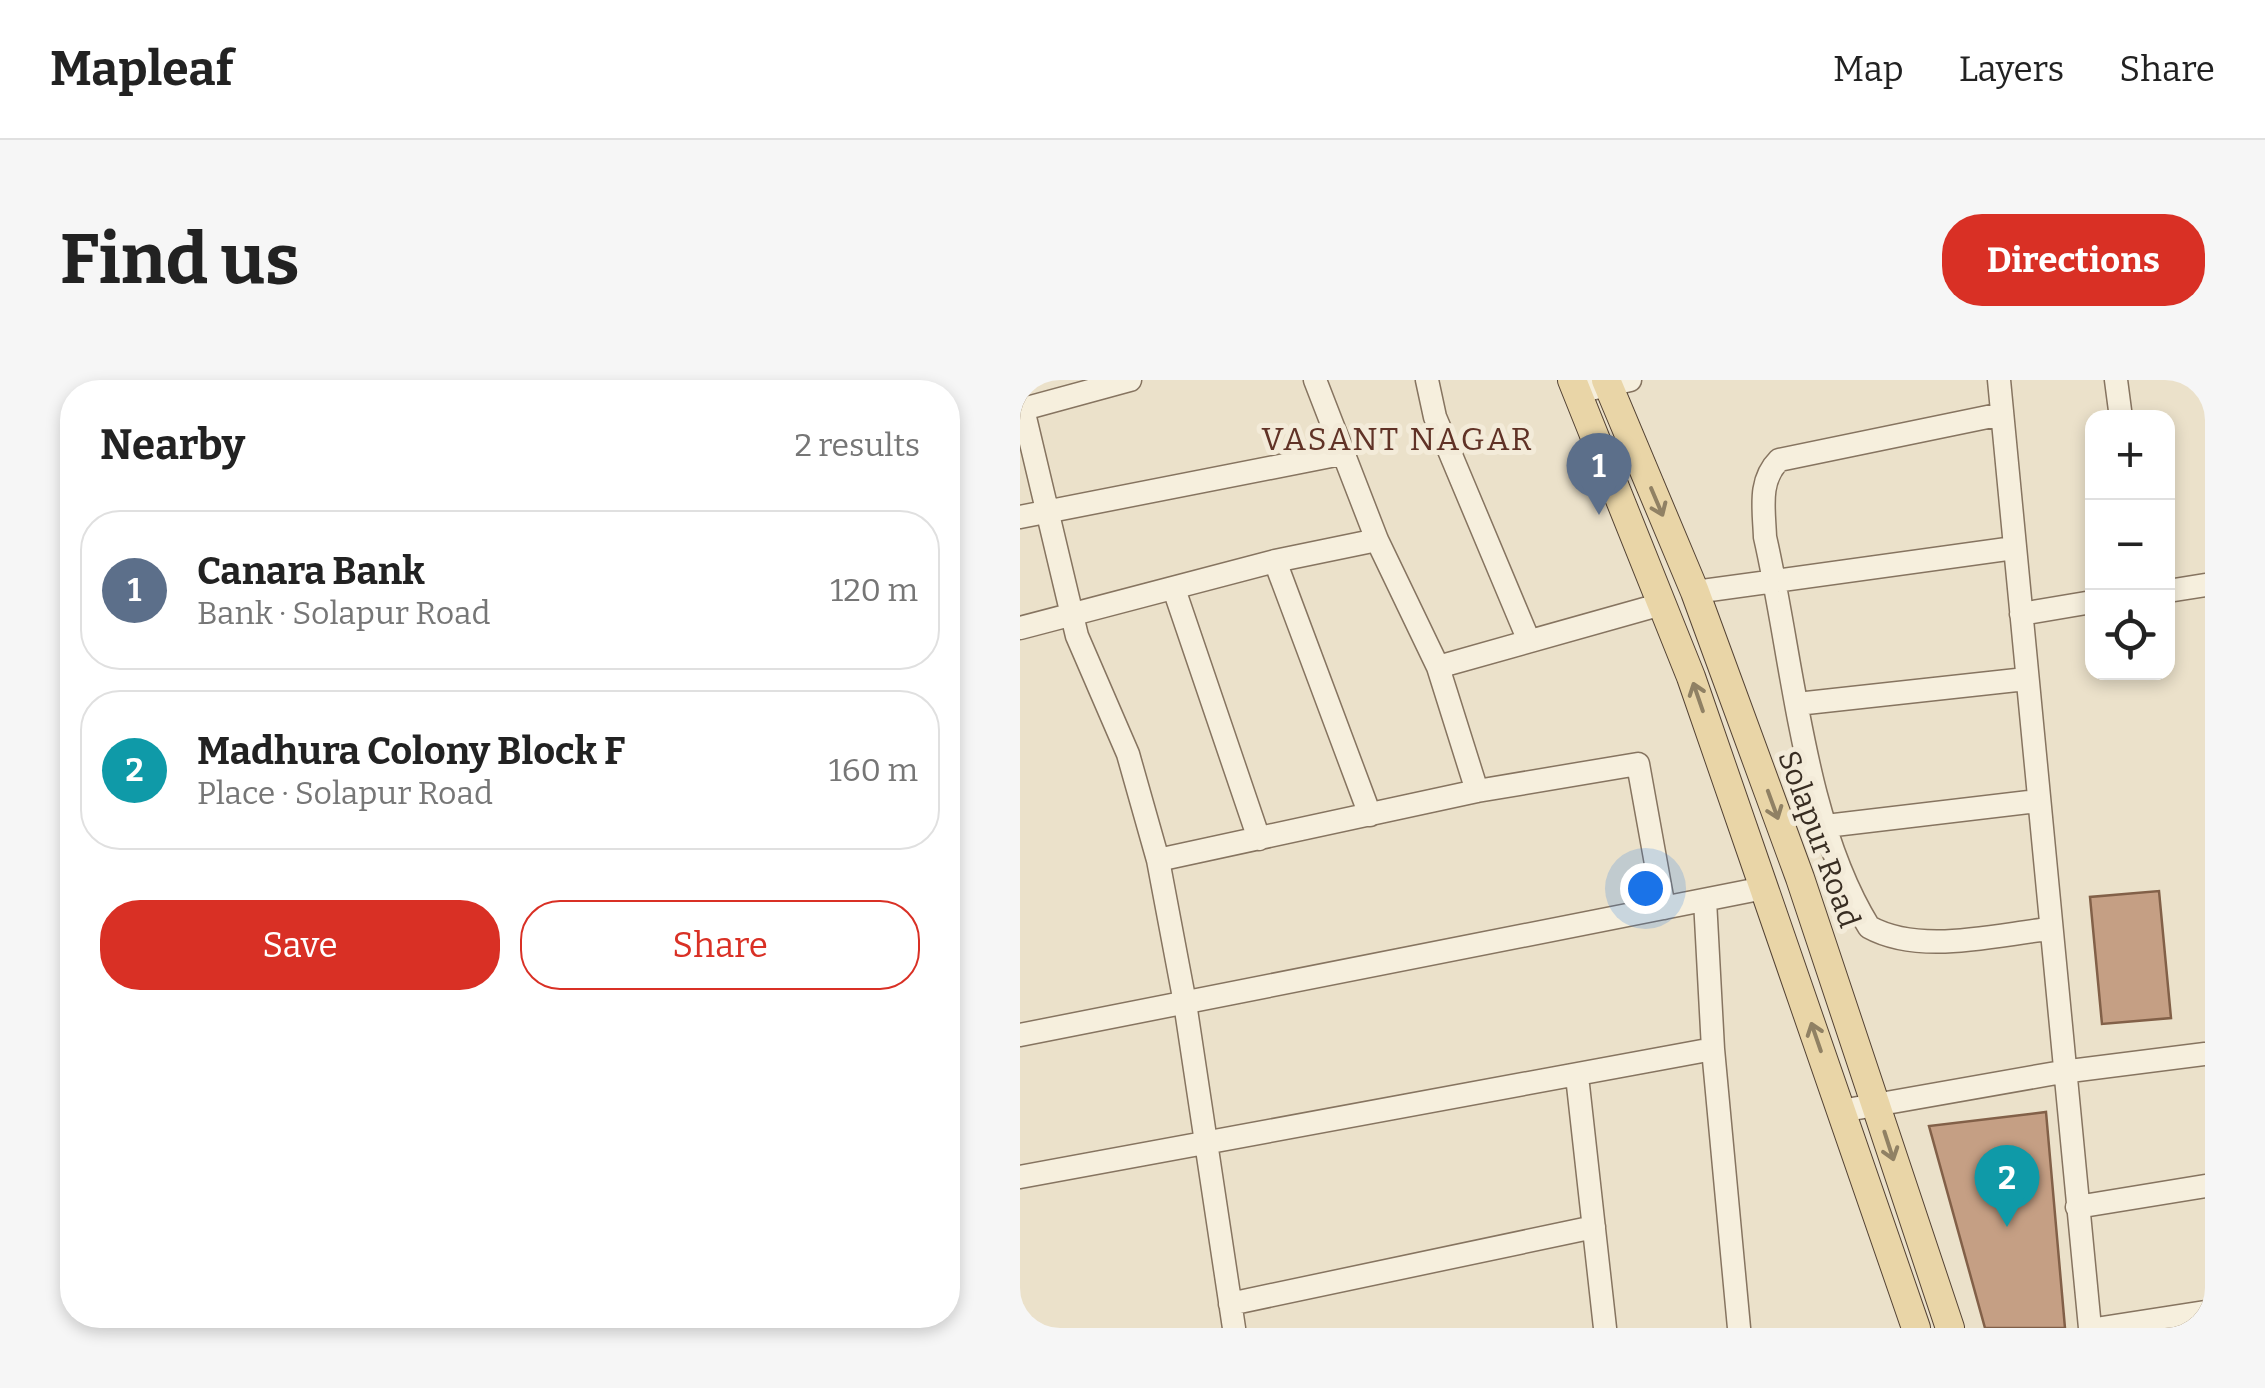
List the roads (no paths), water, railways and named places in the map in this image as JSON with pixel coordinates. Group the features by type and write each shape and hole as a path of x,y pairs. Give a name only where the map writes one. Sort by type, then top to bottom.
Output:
{"main road":[{"name":"Solapur Road","path":"1614,382 1800,878 1950,1328"},
{"path":"1575,386 1662,604 1916,1328"}],"street":[{"path":"1130,380 1058,390 1021,409 1072,614 1128,754 1158,860 1185,1003 1234,1328"},
{"path":"1315,380 1377,540 1438,667 1477,791"},
{"path":"1427,380 1435,418 1529,641"},
{"path":"1999,380 2062,1072 2090,1328"},
{"path":"2116,380 2120,410"},
{"path":"1575,386 1614,382"},
{"path":"2002,414 1779,460 1768,471 1763,493 1765,536 1826,826 1869,928 1882,934 1931,940 2049,930"},
{"path":"1020,517 1341,454"},
{"path":"1020,628 1275,561 1377,540"},
{"path":"1695,592 2014,548"},
{"path":"1275,561 1370,815"},
{"path":"2175,589 2205,585"},
{"path":"1174,590 1259,838"},
{"path":"2020,614 2085,603"},
{"path":"1438,667 1662,604"},
{"path":"1798,704 2026,679"},
{"path":"1158,860 1477,791 1638,764 1664,908"},
{"path":"1826,826 2038,802"},
{"path":"1020,1035 1764,888"},
{"path":"1705,900 1713,1048 1739,1328"},
{"path":"1020,1178 1713,1048"},
{"path":"1841,1111 2062,1072 2205,1054"},
{"path":"1578,1076 1605,1328"},
{"path":"2077,1206 2205,1186"},
{"path":"1230,1304 1594,1227"},
{"path":"2102,1328 2205,1312"}],"place":[{"name":"Canara Bank","path":"1599,515"},
{"name":"Madhura Colony Block F","path":"2007,1227"}],"district":[{"name":"VASANT NAGAR","path":"1398,439"}]}
